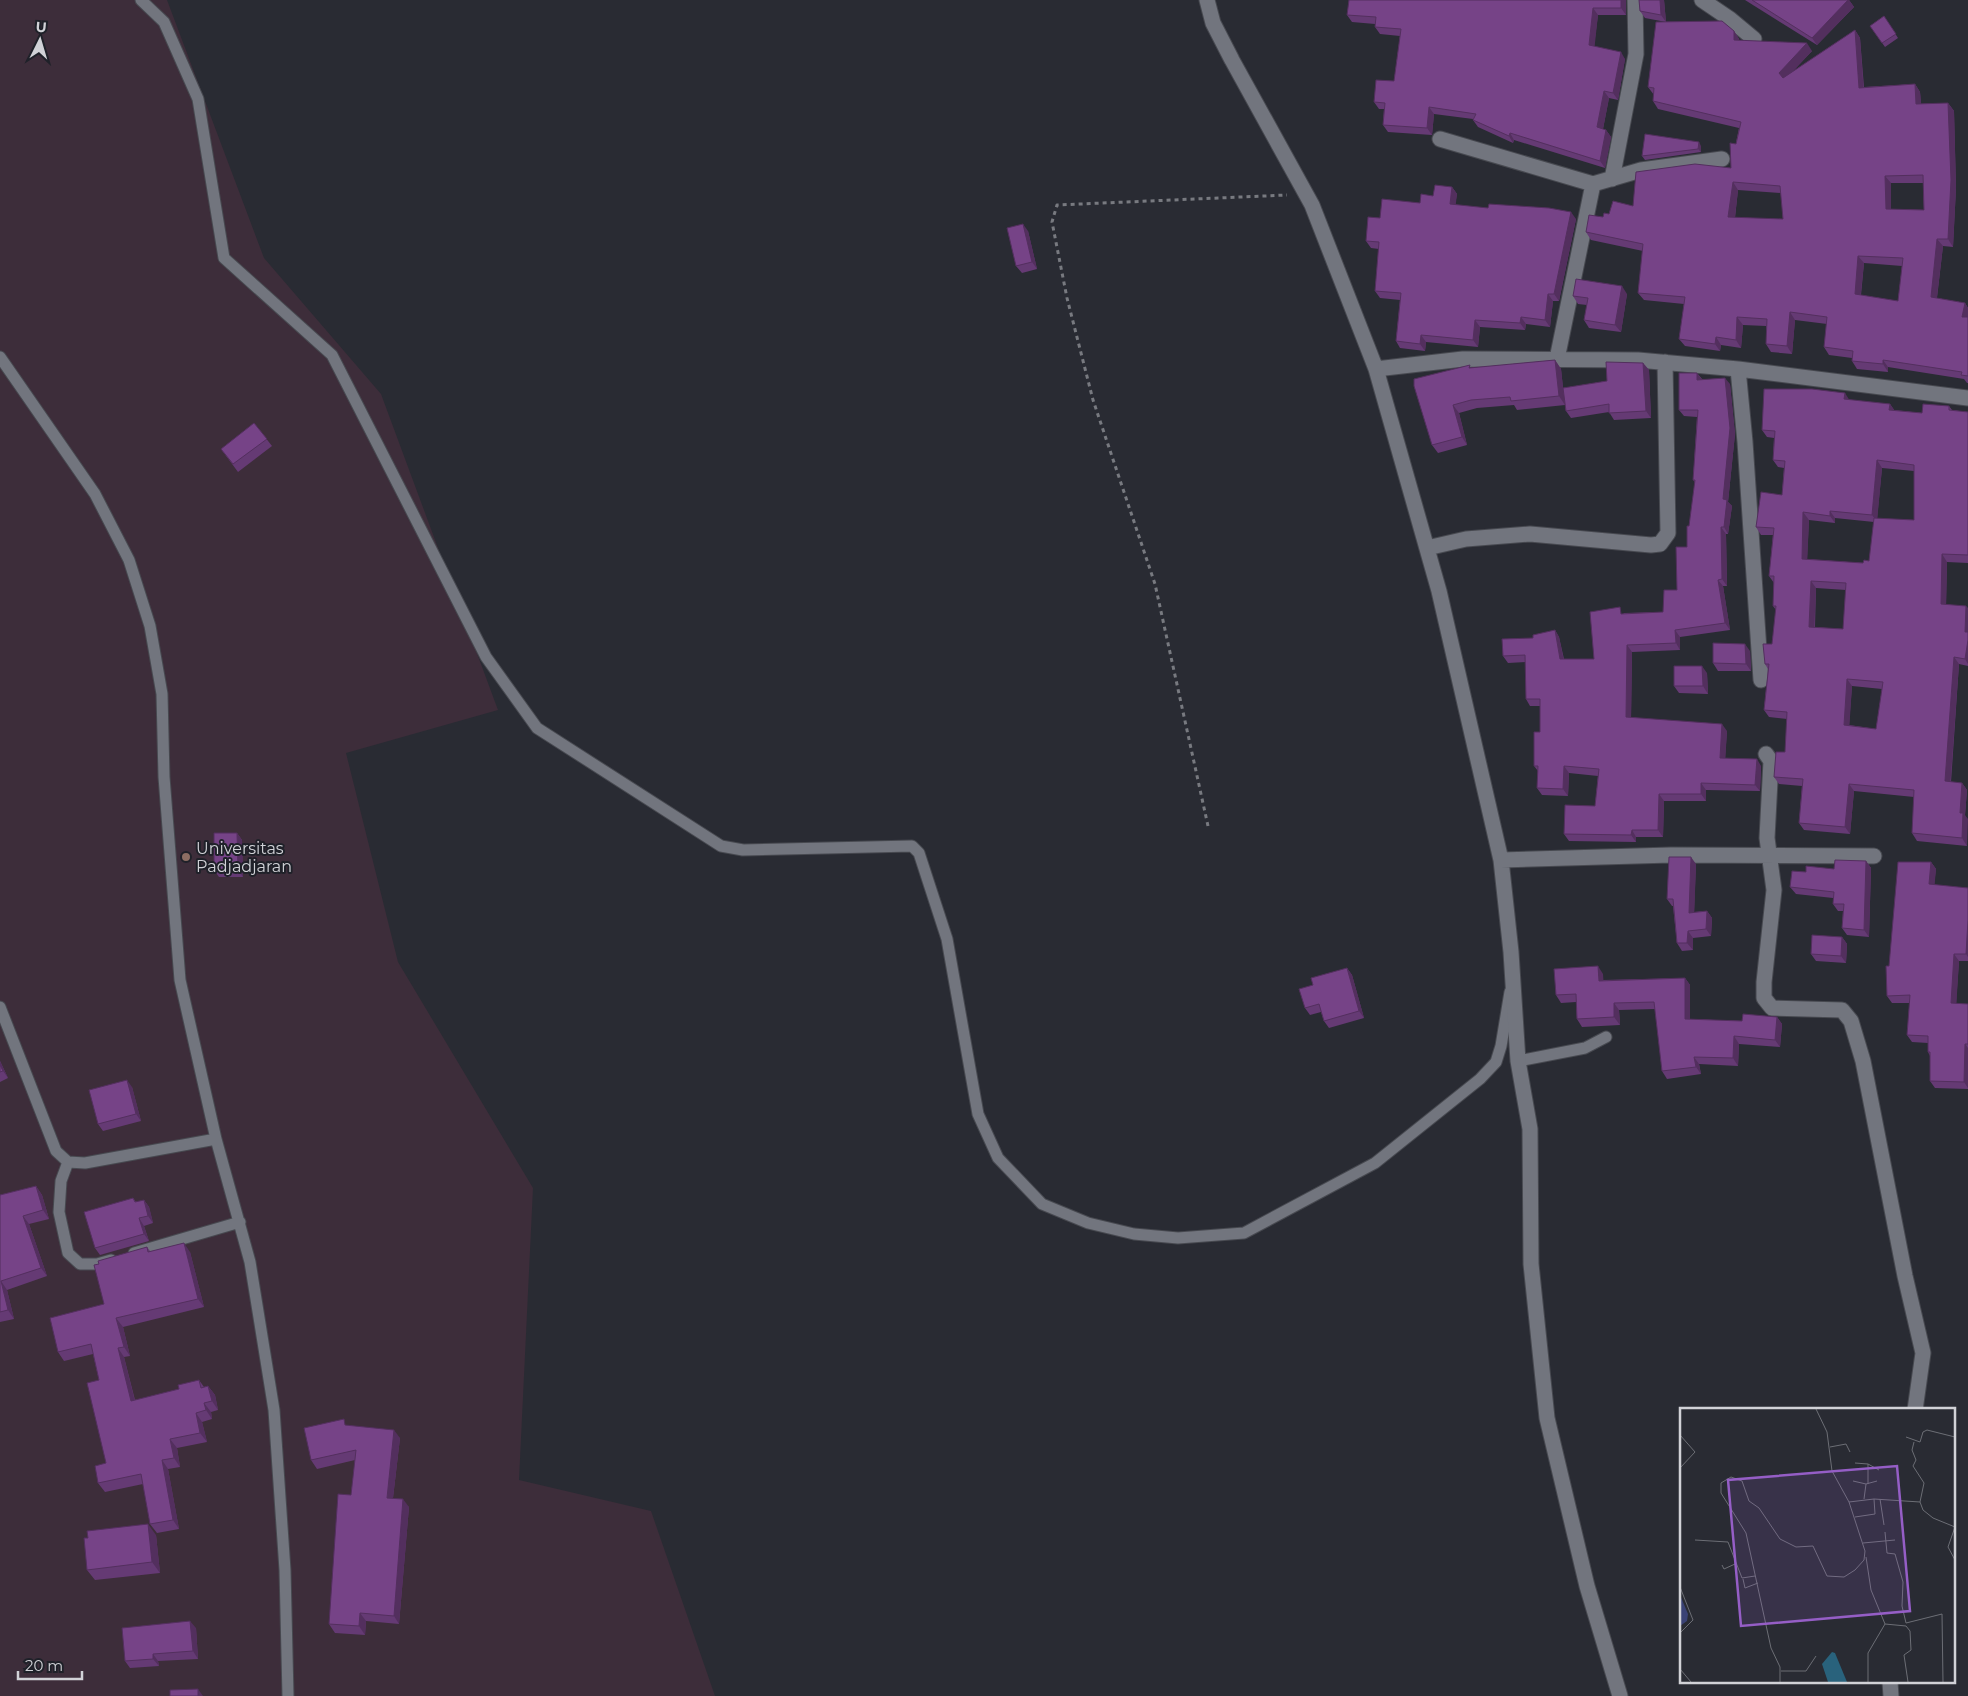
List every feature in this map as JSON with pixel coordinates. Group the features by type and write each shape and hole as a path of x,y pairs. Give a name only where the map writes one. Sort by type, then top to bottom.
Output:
{"street":[{"path":"1207,0 1213,22 1228,53 1305,194 1376,369 1427,548 1501,860 1511,952 1518,1060 1530,1129 1531,1264 1547,1418 1587,1586 1620,1696"},
{"path":"1612,179 1636,54 1635,0"},
{"path":"1702,0 1730,19 1754,39"},
{"path":"1440,139 1593,184 1641,170 1722,159"},
{"path":"1557,358 1593,184"},
{"path":"1376,369 1463,359 1557,358 1665,362 1738,369 1968,398"},
{"path":"1427,548 1466,539 1530,534 1651,545 1660,544 1668,532 1665,362"},
{"path":"1738,369 1745,442 1761,680"},
{"path":"1766,754 1771,762 1768,838 1774,890 1764,998 1772,1008 1842,1010 1851,1021 1863,1061 1905,1276 1923,1353 1915,1408"},
{"path":"1501,860 1671,855 1771,857 1874,856"}],"lane":[{"path":"141,0 164,22 198,99 224,258 332,355 486,657 537,728 721,846 743,850 912,846 919,853 947,939 978,1114 998,1158 1042,1204 1088,1223 1134,1234 1178,1238 1244,1233 1375,1163 1480,1079 1496,1062 1501,1046 1504,1015 1510,994 1511,952"},
{"path":"0,357 95,494 129,560 150,626 162,694 164,777 180,980 216,1139 250,1262 274,1410 285,1570 288,1696"},
{"path":"0,1007 56,1151 68,1162 85,1163 216,1139"},
{"path":"1518,1060 1585,1048 1606,1037"},
{"path":"68,1162 61,1181 59,1212 68,1253 80,1264 97,1264 240,1222"}],"path":[{"path":"1208,826 1155,584 1093,400 1066,298 1052,222 1057,205 1305,194"}],"shaded area":[{"name":"Universitas Padjadjaran","path":"0,0 167,0 264,258 381,394 498,710 346,753 398,962 533,1188 519,1480 651,1511 715,1696 0,1696"}],"building":[{"path":"1349,0 1621,0 1621,8 1593,8 1589,45 1621,52 1613,93 1604,91 1597,127 1606,130 1600,161 1510,133 1509,136 1473,120 1476,114 1429,107 1427,128 1383,125 1385,103 1374,102 1376,80 1394,81 1401,29 1375,27 1376,17 1347,15"},
{"path":"1639,0 1660,0 1661,15 1640,11"},
{"path":"1752,0 1848,0 1812,38"},
{"path":"1884,16 1896,34 1882,43 1870,26"},
{"path":"1722,21 1734,31 1734,40 1807,43 1779,73 1783,78 1855,30 1859,88 1915,84 1916,104 1948,103 1951,180 1948,239 1937,239 1931,297 1965,303 1962,317 1968,317 1968,376 1961,375 1962,372 1883,360 1883,364 1852,361 1853,351 1824,347 1827,317 1790,312 1787,346 1766,344 1767,319 1737,317 1736,340 1716,337 1715,344 1679,339 1685,297 1638,293 1643,244 1586,232 1589,215 1603,217 1604,213 1609,214 1613,201 1633,206 1636,172 1695,164 1731,168 1730,143 1736,144 1741,122 1653,101 1654,88 1648,87 1656,22","holes":["1923,175 1924,210 1886,209 1885,176","1733,182 1780,186 1783,219 1728,217","1858,256 1903,258 1898,301 1855,294"]},
{"path":"1645,134 1699,142 1698,149 1642,156"},
{"path":"1435,185 1452,187 1450,204 1488,208 1489,204 1549,208 1571,212 1554,294 1548,294 1545,320 1521,317 1520,323 1475,320 1473,340 1421,335 1420,344 1396,341 1401,293 1375,291 1379,242 1366,241 1368,217 1380,218 1382,199 1420,203 1421,194 1433,196"},
{"path":"1023,224 1032,262 1016,266 1007,228"},
{"path":"1576,279 1622,286 1615,325 1584,320 1588,298 1573,296"},
{"path":"1555,360 1559,396 1511,401 1510,397 1471,400 1453,405 1462,437 1432,445 1414,386 1414,379 1470,365 1469,368"},
{"path":"1606,362 1643,363 1646,411 1609,413 1609,404 1566,411 1563,388 1607,381"},
{"path":"1679,373 1697,373 1697,380 1725,378 1730,428 1723,499 1727,500 1724,527 1721,527 1722,579 1718,580 1725,623 1675,630 1676,643 1627,645 1626,717 1722,724 1720,758 1757,759 1755,785 1701,783 1701,794 1659,794 1658,830 1632,830 1631,835 1564,834 1565,805 1595,806 1599,769 1564,766 1563,789 1537,788 1538,766 1534,766 1534,732 1540,732 1540,699 1526,699 1525,655 1503,656 1502,639 1533,638 1533,635 1555,630 1560,659 1594,659 1590,612 1620,607 1621,614 1663,612 1664,590 1677,590 1676,547 1687,547 1687,526 1689,526 1695,480 1693,480 1698,410 1679,410"},
{"path":"1764,389 1812,389 1845,393 1844,399 1890,404 1889,410 1922,413 1923,404 1949,406 1949,410 1968,412 1968,555 1942,554 1941,604 1966,606 1965,632 1968,632 1968,640 1965,659 1954,657 1945,781 1962,783 1960,813 1963,813 1962,838 1912,833 1914,790 1849,784 1845,827 1799,823 1803,779 1774,777 1776,752 1785,752 1787,712 1764,710 1769,664 1765,664 1763,644 1772,644 1776,606 1773,606 1774,576 1769,576 1774,528 1756,527 1761,492 1782,495 1785,461 1773,460 1775,431 1762,430","holes":["1877,460 1914,465 1914,520 1874,518 1869,561 1864,560 1863,563 1802,559 1803,512 1830,516 1830,511 1872,515","1811,581 1846,583 1843,629 1809,627","1847,679 1883,682 1876,729 1844,725"]},
{"path":"254,423 267,439 233,464 221,449"},
{"path":"1713,643 1745,644 1746,664 1713,663"},
{"path":"1674,666 1702,666 1703,686 1674,686"},
{"path":"214,833 237,833 238,869 214,870"},
{"path":"1669,857 1691,857 1689,913 1707,911 1706,929 1688,931 1687,943 1677,943 1673,899 1667,899"},
{"path":"1835,860 1866,861 1864,930 1842,928 1844,904 1833,904 1834,892 1790,887 1792,871 1806,872 1806,866 1834,869"},
{"path":"1898,862 1931,862 1929,884 1968,888 1966,954 1954,954 1951,1003 1968,1004 1968,1044 1965,1044 1964,1082 1930,1081 1928,1036 1907,1035 1910,995 1887,996 1886,966 1889,966"},
{"path":"1812,935 1842,937 1841,956 1811,954"},
{"path":"1598,966 1599,981 1685,978 1685,1019 1742,1021 1743,1014 1777,1017 1775,1040 1734,1036 1733,1058 1694,1057 1696,1067 1662,1071 1654,1002 1614,1003 1614,1017 1577,1019 1576,994 1556,995 1554,969"},
{"path":"1347,968 1359,1011 1324,1021 1319,1004 1305,1008 1299,989 1313,985 1311,978"},
{"path":"127,1080 136,1114 98,1124 89,1090"},
{"path":"36,1186 43,1210 23,1216 41,1268 1,1281 8,1310 0,1312 0,1195"},
{"path":"133,1198 135,1202 144,1200 148,1216 139,1218 144,1234 95,1248 84,1212"},
{"path":"184,1243 198,1299 116,1318 124,1347 118,1348 131,1401 179,1389 178,1385 199,1380 201,1388 208,1386 212,1401 204,1403 206,1410 196,1413 200,1433 170,1439 174,1458 162,1460 173,1520 150,1524 141,1474 98,1483 95,1466 106,1463 87,1383 99,1380 91,1344 58,1352 50,1318 104,1304 94,1265 99,1264 98,1261 147,1247 148,1252"},
{"path":"344,1419 345,1425 394,1430 387,1498 403,1499 394,1616 360,1613 359,1626 329,1624 338,1494 351,1495 356,1450 311,1460 304,1428"},
{"path":"148,1524 152,1562 87,1570 84,1538 88,1538 87,1531"},
{"path":"190,1621 193,1651 153,1654 153,1659 125,1661 122,1628"},
{"path":"198,1689 198,1696 170,1696 170,1690"}],"place":[{"name":"Universitas Padjadjaran","path":"186,857"}]}
